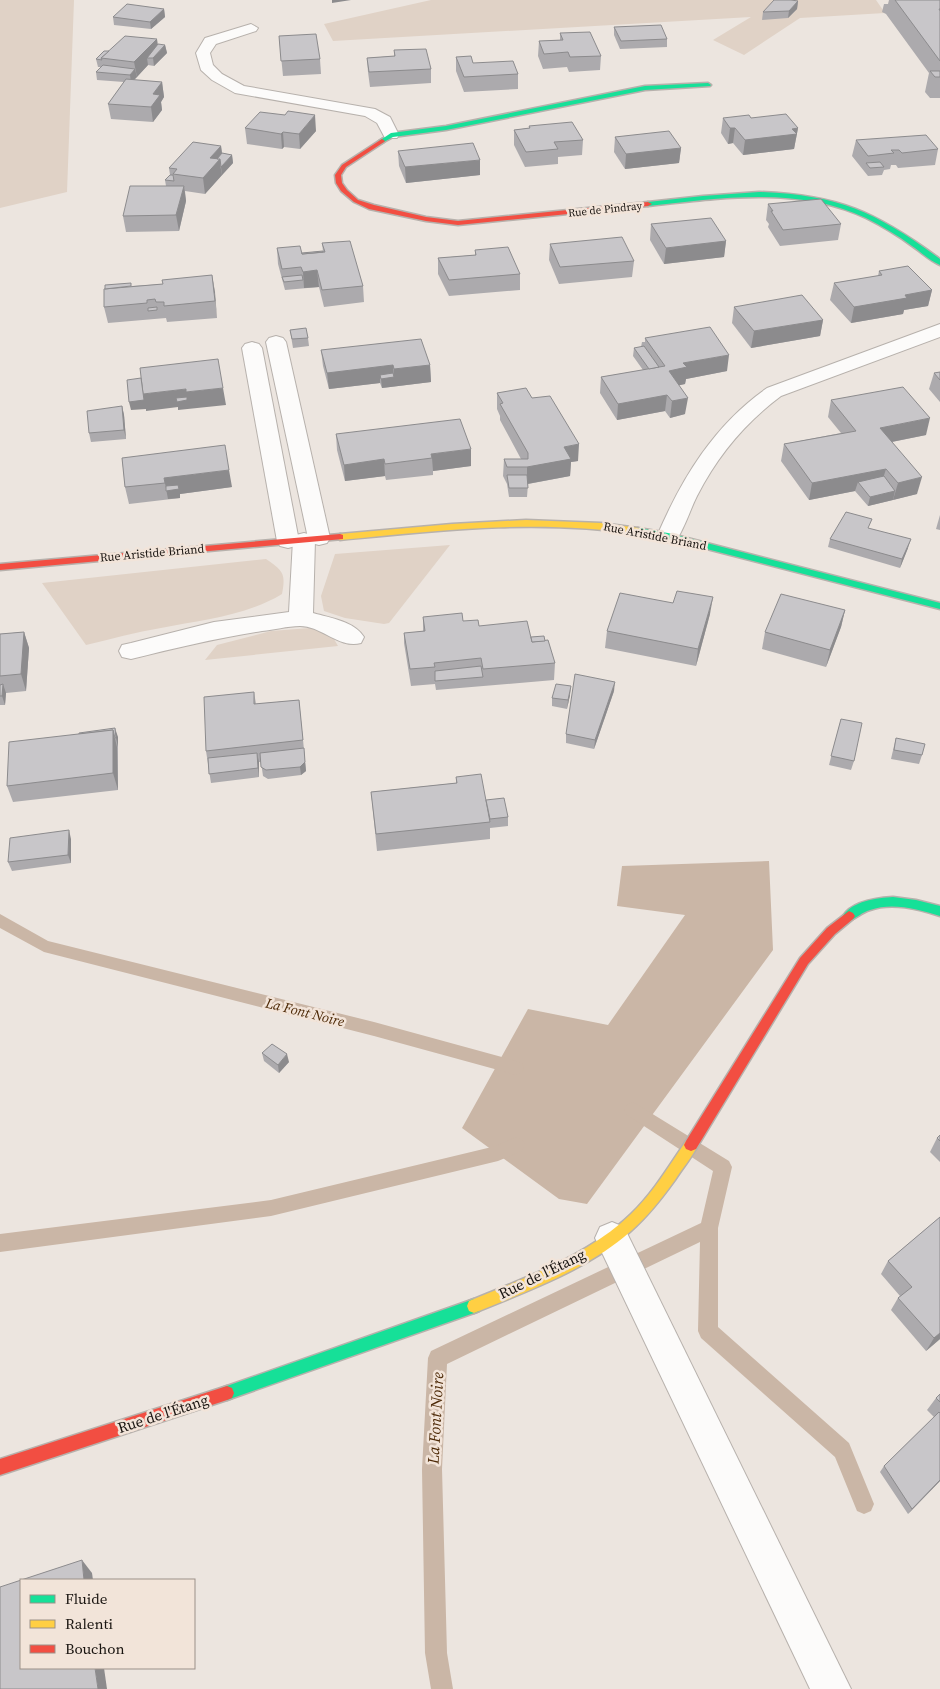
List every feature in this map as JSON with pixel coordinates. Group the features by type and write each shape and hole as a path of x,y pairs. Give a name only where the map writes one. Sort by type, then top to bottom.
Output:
{"street":[{"path":"251,28 210,41 203,53 206,67 217,77 240,90 369,112 384,120 391,135"},
{"name":"Rue de Pindray","path":"708,85 645,88 484,121 391,135 344,166 338,176 339,183 344,191 356,200 399,214 458,223 490,222 734,195 801,194 852,208 881,221 940,263"},
{"path":"668,536 682,501 705,465 736,423 754,404 782,388 940,330"},
{"path":"276,342 303,540 301,618"},
{"path":"252,348 303,540"},
{"name":"Rue Aristide Briand","path":"0,567 503,522 559,522 610,526 668,536 940,606"},
{"path":"131,651 214,630 301,618 334,627 352,636"},
{"name":"Rue de l'Étang","path":"0,1467 268,1379 463,1311 553,1271 614,1240 635,1219 670,1175 700,1132 804,961 831,931 857,910 880,902 909,902 940,910"},
{"path":"614,1240 831,1689"}],"shaded area":[{"path":"0,0 74,0 67,192 0,208"},
{"path":"431,0 876,0 885,13 800,18 744,55 713,40 751,17 333,41 324,24"},
{"path":"450,545 389,623 384,624 345,618 324,611 321,596 335,554"},
{"path":"266,559 280,570 284,581 282,594 268,601 223,616 86,645 42,583"},
{"path":"310,628 330,632 338,646 205,660 217,645 271,631"},
{"path":"769,861 773,950 587,1204 559,1199 462,1128 528,1009 608,1025 685,915 617,906 622,866"}],"building":[{"path":"774,0 798,1 789,11 763,12"},
{"path":"895,0 940,0 940,61"},
{"path":"127,4 164,9 150,22 113,17"},
{"path":"661,25 667,39 621,41 614,27"},
{"path":"590,32 601,56 570,57 568,52 544,54 539,41 563,40 560,33"},
{"path":"316,34 320,59 281,61 279,36"},
{"path":"125,36 157,39 134,62 101,58"},
{"path":"158,44 165,45 153,58 147,58"},
{"path":"426,49 431,69 369,72 367,58 395,56 394,50"},
{"path":"104,51 109,51 101,58 102,60 96,59"},
{"path":"471,56 473,63 513,61 518,74 464,77 456,57"},
{"path":"103,65 135,69 130,75 96,72"},
{"path":"930,71 940,71 940,77 935,77"},
{"path":"126,79 162,82 153,94 160,95 151,107 108,104"},
{"path":"288,111 315,115 299,134 283,132 281,134 245,128 260,112 285,115"},
{"path":"786,114 798,128 792,129 797,134 745,140 735,128 730,128 723,118 749,115 751,118"},
{"path":"572,122 583,140 554,142 558,149 526,152 514,130 530,128 529,126"},
{"path":"669,131 681,148 626,154 615,137"},
{"path":"926,135 938,149 902,153 899,150 891,150 894,153 868,156 856,140"},
{"path":"193,142 221,146 210,158 220,159 203,178 173,174 177,169 169,168"},
{"path":"473,143 480,160 405,167 398,151"},
{"path":"222,153 232,155 221,167 220,159 217,159"},
{"path":"880,162 884,167 870,168 866,163"},
{"path":"170,175 173,175 174,181 165,180"},
{"path":"130,186 184,186 176,215 123,216"},
{"path":"821,199 841,224 783,230 768,204"},
{"path":"711,218 726,241 666,248 651,224"},
{"path":"622,237 634,261 560,267 550,244"},
{"path":"350,241 363,286 322,290 317,270 303,272 301,267 282,269 277,248 300,246 302,254 325,252 322,243"},
{"path":"508,247 520,274 449,280 438,258 476,255 475,250"},
{"path":"323,252 302,254 302,253"},
{"path":"908,266 932,290 905,295 907,298 854,307 834,283 882,275 879,271"},
{"path":"212,275 215,301 164,306 164,302 156,302 155,299 147,300 147,303 104,307 104,289 163,284 162,280"},
{"path":"302,275 303,280 284,282 282,277"},
{"path":"131,283 131,286 105,289 105,285"},
{"path":"802,295 823,320 754,331 734,307"},
{"path":"157,307 157,310 148,311 148,308"},
{"path":"710,327 729,355 683,363 687,367 669,371 688,398 672,401 667,395 618,404 601,377 665,366 645,338"},
{"path":"306,328 308,338 292,339 290,330"},
{"path":"421,339 430,365 394,369 393,365 327,373 321,350"},
{"path":"644,346 659,367 649,369 634,348"},
{"path":"218,359 223,388 186,392 186,389 143,394 140,368"},
{"path":"940,372 940,380 934,373"},
{"path":"393,373 394,377 381,379 380,375"},
{"path":"141,378 144,400 129,402 127,380"},
{"path":"903,387 930,418 880,428 922,477 898,483 886,469 812,483 784,444 856,431 831,400"},
{"path":"526,388 532,398 550,396 579,444 564,447 571,459 527,467 507,467 504,459 528,459 528,453 500,404 503,403 497,393"},
{"path":"187,397 187,400 177,402 176,398"},
{"path":"122,406 124,430 89,433 87,411"},
{"path":"460,419 471,449 431,454 432,458 385,464 384,459 344,465 336,434"},
{"path":"225,445 229,470 164,478 165,483 125,487 122,458"},
{"path":"507,475 527,475 528,488 509,488"},
{"path":"884,476 895,491 870,497 858,482"},
{"path":"178,485 179,489 166,491 166,486"},
{"path":"846,512 872,519 868,528 911,539 902,559 830,539"},
{"path":"677,591 713,597 698,649 607,631 620,593 673,603"},
{"path":"781,594 845,610 830,650 765,632"},
{"path":"462,613 463,621 478,620 479,626 527,621 532,642 548,640 555,663 483,669 481,658 434,663 435,667 410,669 404,633 425,631 423,617"},
{"path":"24,632 21,674 0,676 0,634"},
{"path":"544,636 545,641 532,642 531,637"},
{"path":"481,666 483,677 435,681 435,671"},
{"path":"575,674 615,682 595,740 566,734"},
{"path":"3,684 2,696 0,696 0,685"},
{"path":"556,684 571,686 568,700 552,698"},
{"path":"254,692 254,704 299,700 303,740 206,751 204,697"},
{"path":"841,719 862,723 854,761 831,756"},
{"path":"115,728 116,738 113,730 79,734 79,733"},
{"path":"113,730 113,773 7,786 9,742"},
{"path":"896,738 925,744 922,755 894,750"},
{"path":"304,748 305,762 300,767 266,770 261,767 260,753"},
{"path":"257,753 258,768 209,774 208,758"},
{"path":"481,774 490,822 376,834 371,792 457,783 456,777"},
{"path":"504,798 508,817 490,819 486,800"},
{"path":"69,830 68,855 8,862 10,838"},
{"path":"272,1044 287,1054 278,1065 262,1053"},
{"path":"940,1217 940,1333 934,1338 898,1298 912,1287 888,1261"},
{"path":"940,1394 940,1402 936,1398"},
{"path":"939,1412 940,1480 912,1509 884,1466"},
{"path":"82,1560 84,1579 24,1579"},
{"path":"20,1580 20,1669 95,1669 98,1689 0,1689 0,1587"}],"waterway":[{"name":"La Font Noire","path":"0,920 44,946 374,1029 516,1068"},
{"name":"La Font Noire","path":"633,1110 723,1167 709,1228"},
{"name":"La Font Noire","path":"0,1243 271,1208 498,1153 516,1145"},
{"name":"La Font Noire","path":"442,1689 436,1653 432,1469 438,1358 709,1228"},
{"name":"La Font Noire","path":"709,1228 708,1331 772,1390 842,1450 864,1504"}],"traffic: fast":[{"path":"382,141 391,135 446,128 645,88 708,85"},
{"path":"648,204 703,198 759,195 786,195 813,199 840,205 886,225 940,263"},
{"path":"638,531 668,536 940,606"},
{"path":"849,916 859,909 881,902 905,903 940,911"},
{"path":"227,1393 474,1306"}],"traffic: slow":[{"path":"340,537 452,526 526,523 564,523 638,531"},
{"path":"474,1306 559,1269 601,1246 619,1233 650,1202 691,1145"}],"traffic: jam":[{"path":"382,141 344,166 338,175 339,183 344,191 356,201 372,207 426,219 458,223 648,204"},
{"path":"0,567 340,537"},
{"path":"691,1145 804,961 831,931 849,916"},
{"path":"0,1467 227,1393"}]}
